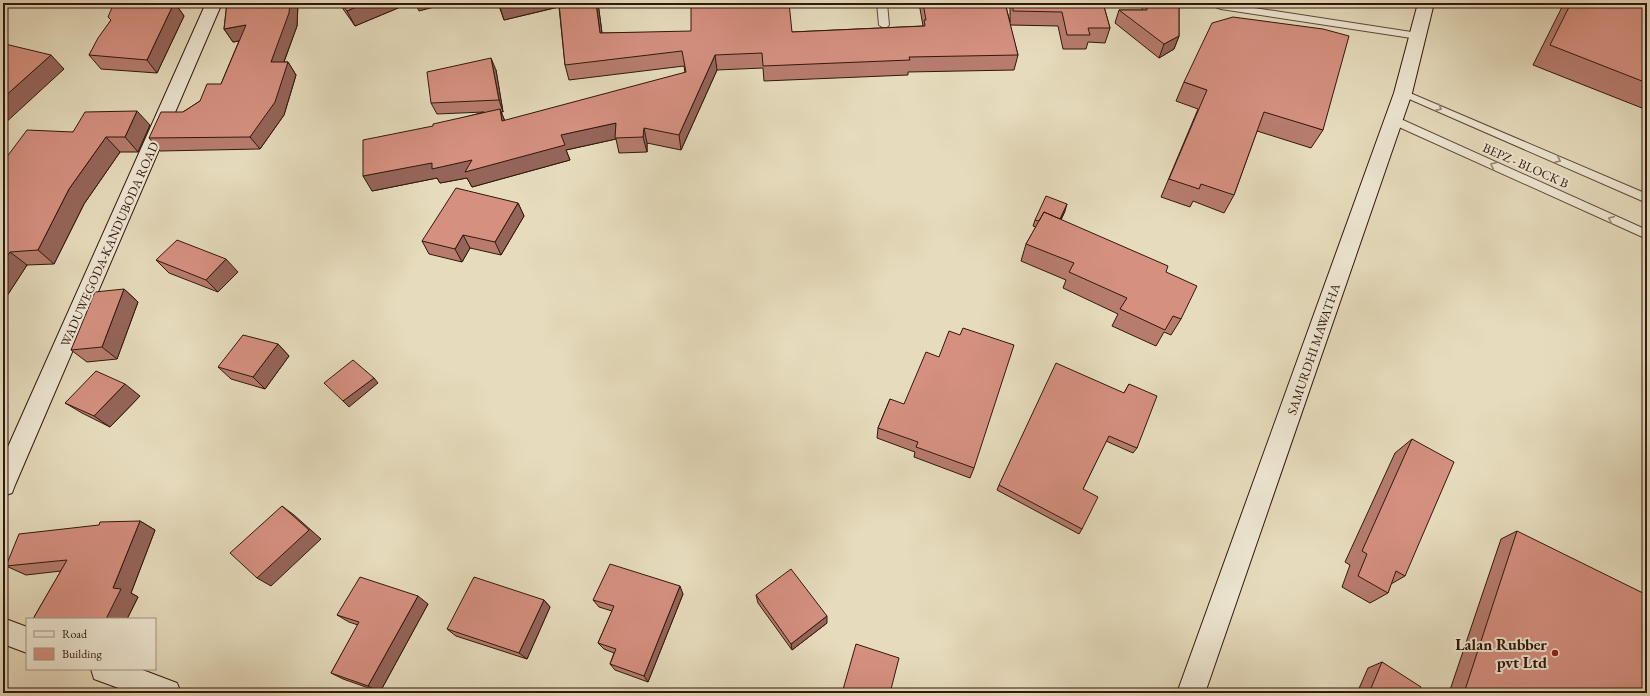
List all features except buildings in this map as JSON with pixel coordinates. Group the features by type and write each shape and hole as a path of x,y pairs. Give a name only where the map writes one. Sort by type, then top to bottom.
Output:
{"main road":[{"name":"WADUWEGODA-KANDUBODA ROAD","path":"3,485 214,3"},
{"name":"SAMURDHI MAWATHA","path":"1191,693 1394,120 1403,93 1426,3"},
{"path":"3,631 26,640"},
{"path":"107,670 167,693"}],"lane":[{"path":"882,3 884,25"},
{"path":"1213,3 1221,6 1418,36"},
{"name":"BEPZ - BLOCK B","path":"1403,93 1647,199"},
{"name":"BEPZ - BLOCK B","path":"1394,120 1647,235"}],"place":[{"name":"Lalan Rubber pvt Ltd","path":"1555,653"}]}
